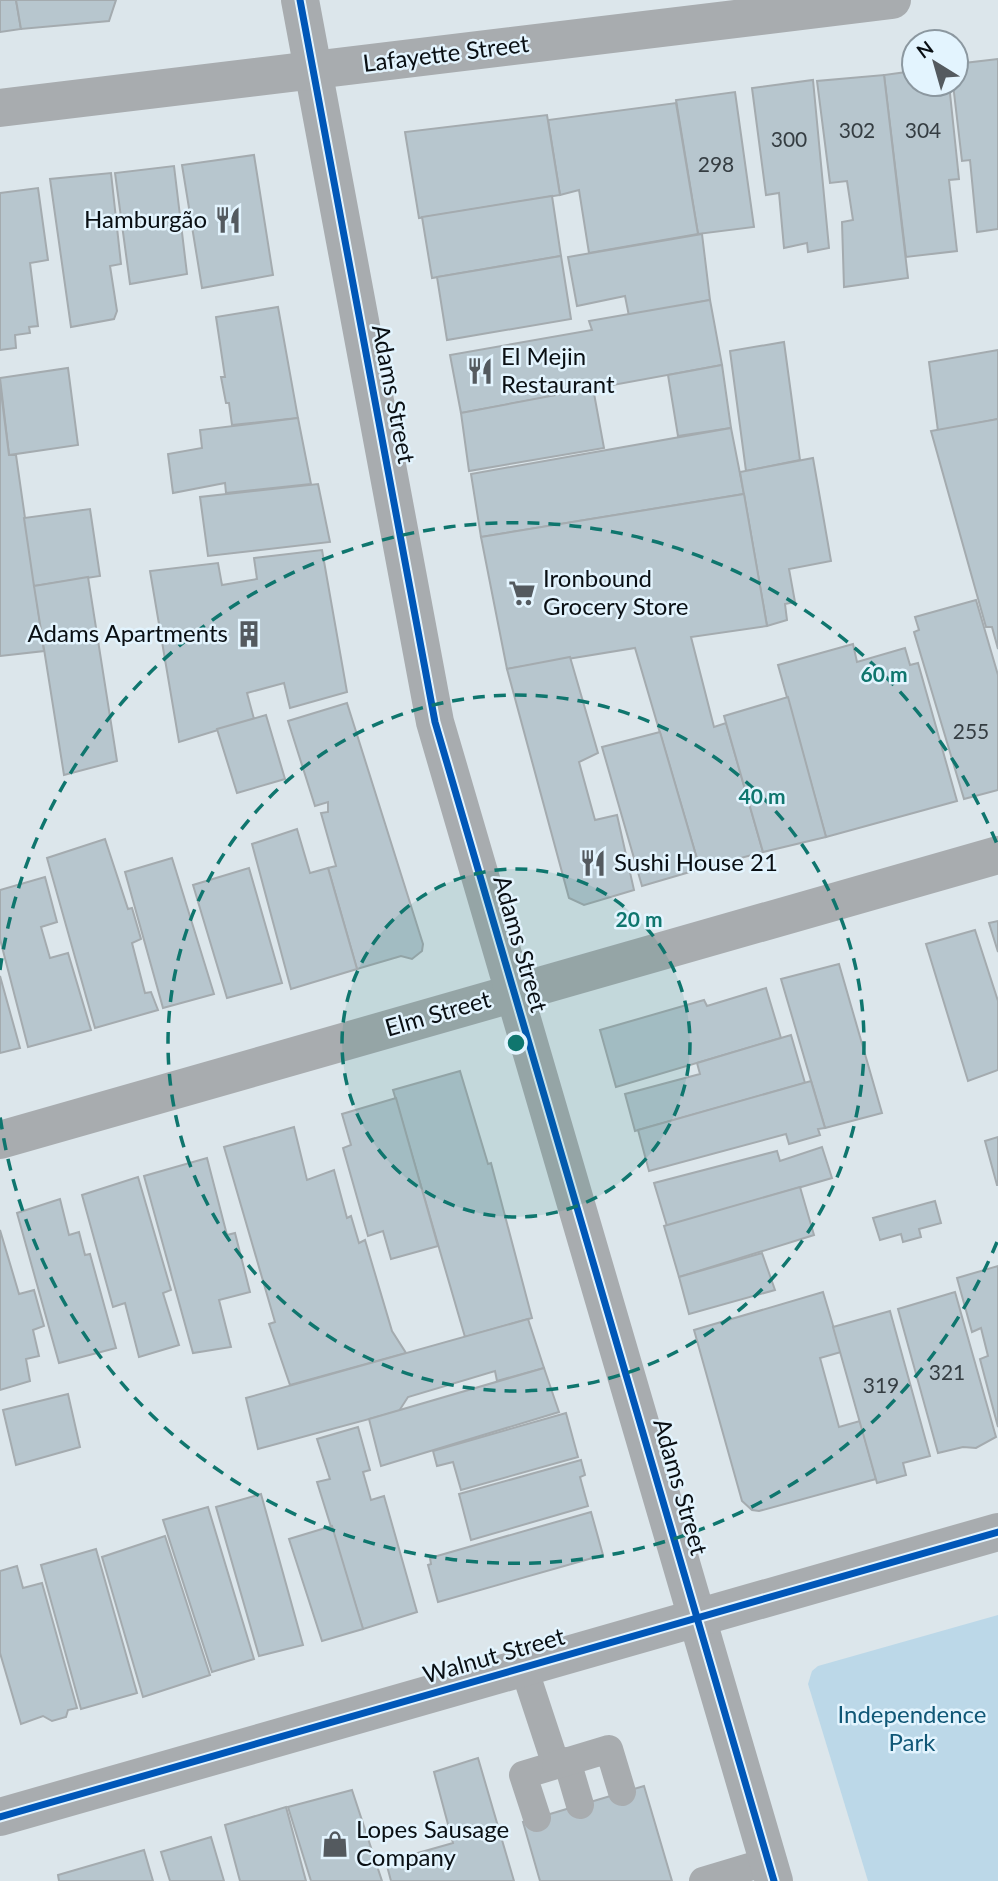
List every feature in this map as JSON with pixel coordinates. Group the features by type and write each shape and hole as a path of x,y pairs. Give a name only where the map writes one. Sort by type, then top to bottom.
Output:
{"street":[{"name":"Adams Street","path":"300,0 435,722 772,1871"},
{"name":"Lafayette Street","path":"0,108 892,0"},
{"name":"Elm Street","path":"0,1140 998,855"},
{"name":"Walnut Street","path":"0,1817 998,1532"}],"lane":[{"path":"524,1668 580,1805"},
{"path":"537,1818 523,1775 561,1763 609,1749 622,1792"},
{"path":"703,1881 772,1871"}],"green space":[{"name":"Independence Park","path":"998,1615 998,1881 868,1881 808,1684 812,1671 818,1666"}],"building":[{"path":"0,0 16,0 21,29 0,32"},
{"path":"16,0 116,0 109,21 21,29"},
{"path":"998,59 998,229 977,232 970,160 962,161 955,98 970,98 970,62"},
{"path":"900,73 900,98 950,98 959,179 949,180 957,251 906,257 884,75"},
{"path":"884,75 908,278 844,287 842,222 853,220 847,181 830,183 817,81"},
{"path":"813,80 829,248 808,252 807,243 784,248 779,193 766,195 752,88"},
{"path":"735,92 754,227 698,234 676,100"},
{"path":"676,103 698,234 589,253 579,190 560,195 548,120"},
{"path":"547,115 560,195 419,218 405,132"},
{"name":"Hamburgão","path":"254,155 273,275 202,288 182,165"},
{"path":"174,166 187,274 130,284 115,173"},
{"path":"111,173 121,264 110,266 117,311 114,319 71,327 50,179"},
{"path":"38,188 48,260 30,263 38,326 29,327 30,333 15,335 16,348 0,350 0,193"},
{"path":"552,196 561,256 432,278 422,217"},
{"path":"702,234 710,300 629,316 625,296 577,306 568,257"},
{"path":"561,256 571,319 447,340 437,277"},
{"path":"710,300 722,365 461,413 450,355 592,330 589,321"},
{"path":"278,307 298,418 232,425 221,377 225,377 216,317"},
{"path":"784,342 800,460 746,471 730,351"},
{"path":"998,350 998,419 938,431 929,362"},
{"path":"722,365 731,428 678,436 668,375"},
{"path":"68,368 78,445 9,455 0,378"},
{"path":"0,384 9,455 16,455 44,651 0,656"},
{"path":"593,388 604,448 469,471 461,413"},
{"path":"298,418 311,484 226,493 225,483 173,493 168,454 202,448 200,430"},
{"path":"998,419 998,649 992,627 986,627 931,431"},
{"path":"731,428 744,494 481,537 471,474"},
{"path":"813,458 831,561 789,569 795,602 785,604 787,620 767,626 740,472"},
{"path":"318,484 330,542 208,556 200,497"},
{"path":"744,494 767,626 691,637 714,727 726,723 763,852 700,869 635,648 507,669 481,537"},
{"path":"90,509 100,576 34,586 24,518"},
{"name":"Adams Apartments","path":"322,550 347,692 290,708 284,683 247,693 254,719 179,742 150,571 218,563 222,585 257,579 254,558"},
{"path":"88,577 117,761 64,775 34,586"},
{"path":"976,600 998,675 998,790 964,799 914,632 919,630 915,617"},
{"path":"853,644 857,662 905,648 910,665 918,663 957,801 826,837 778,665"},
{"path":"570,657 598,753 579,762 595,820 617,815 634,890 584,905 569,898 507,669"},
{"path":"788,697 826,837 763,852 724,716"},
{"path":"347,703 423,944 422,951 412,959 401,956 357,969 328,868 336,866 321,813 328,812 328,802 315,806 288,721"},
{"path":"266,715 285,779 237,793 217,729"},
{"path":"660,732 700,869 642,886 602,747"},
{"path":"297,829 310,873 328,868 357,969 291,989 252,844"},
{"path":"105,839 141,939 132,943 145,993 151,992 158,1010 95,1028 47,858"},
{"path":"172,858 214,994 163,1008 125,872"},
{"path":"249,868 282,983 227,998 193,885"},
{"path":"45,877 57,922 41,927 50,958 68,953 91,1030 28,1047 0,939 0,890"},
{"path":"998,921 998,952 989,923"},
{"path":"975,930 998,1001 998,1070 968,1081 926,944"},
{"path":"839,964 882,1113 825,1128 781,979"},
{"path":"0,976 20,1048 0,1053"},
{"path":"766,988 781,1038 616,1087 600,1030 704,1000 707,1006"},
{"path":"791,1035 805,1083 635,1131 625,1094 700,1074 697,1063"},
{"path":"460,1071 488,1164 491,1163 532,1318 465,1337 393,1090"},
{"path":"811,1081 825,1128 818,1129 820,1135 789,1144 786,1134 649,1171 638,1130"},
{"path":"396,1098 438,1246 391,1259 383,1231 368,1236 343,1148 351,1145 342,1114"},
{"path":"294,1127 307,1180 334,1170 347,1218 351,1216 359,1243 365,1240 392,1331 406,1353 290,1385 269,1324 275,1322 224,1147"},
{"path":"998,1137 998,1185 997,1185 985,1141"},
{"path":"822,1147 832,1178 667,1226 654,1183 777,1151 780,1161"},
{"path":"207,1158 227,1235 235,1233 250,1292 219,1300 231,1347 193,1353 144,1176"},
{"path":"138,1177 171,1290 163,1293 179,1345 139,1357 125,1303 113,1307 82,1195"},
{"path":"800,1187 814,1235 679,1277 664,1226"},
{"path":"60,1199 69,1235 79,1232 85,1255 90,1254 116,1348 59,1363 17,1213"},
{"path":"935,1201 941,1223 919,1229 921,1237 903,1242 901,1234 880,1240 873,1218"},
{"path":"0,1230 19,1294 34,1290 44,1326 33,1330 39,1356 26,1359 30,1381 0,1390"},
{"path":"762,1253 775,1290 689,1314 679,1277"},
{"path":"998,1266 998,1427 980,1359 988,1356 981,1328 972,1332 957,1278"},
{"path":"823,1292 841,1352 820,1358 839,1427 860,1421 876,1479 759,1511 752,1510 742,1501 694,1330"},
{"path":"955,1292 996,1437 976,1448 963,1447 938,1453 898,1309"},
{"path":"890,1311 930,1456 903,1463 906,1475 877,1483 833,1327"},
{"path":"528,1319 544,1368 497,1381 495,1371 408,1397 399,1411 258,1449 246,1398"},
{"path":"544,1368 559,1412 381,1466 369,1419"},
{"path":"68,1394 80,1447 16,1465 3,1410"},
{"path":"566,1413 578,1457 461,1490 453,1462 437,1466 433,1451"},
{"path":"358,1427 370,1470 363,1472 371,1500 384,1496 417,1612 363,1629 317,1482 330,1479 317,1439"},
{"path":"581,1460 585,1475 580,1477 588,1506 471,1540 459,1494"},
{"path":"261,1494 303,1645 259,1656 216,1507"},
{"path":"208,1507 254,1659 212,1672 163,1520"},
{"path":"591,1512 603,1555 438,1602 428,1565 431,1564 430,1558"},
{"path":"332,1526 363,1629 322,1641 289,1539"},
{"path":"165,1536 210,1675 143,1697 102,1557"},
{"path":"96,1549 137,1693 81,1709 41,1565"},
{"path":"17,1566 23,1588 42,1583 77,1708 68,1710 66,1717 52,1721 43,1716 21,1724 0,1653 0,1571"},
{"path":"478,1758 514,1881 391,1881 386,1862 453,1843 434,1772"},
{"path":"644,1786 672,1881 540,1881 523,1822"},
{"name":"Lopes Sausage Company","path":"352,1790 382,1881 311,1881 288,1807"},
{"path":"286,1807 306,1881 240,1881 225,1825"},
{"path":"211,1837 224,1881 170,1881 161,1852"},
{"path":"144,1850 153,1881 59,1881 58,1875"}],"cycle path":[{"path":"300,0 435,722 774,1881"},
{"path":"0,1817 998,1532"}],"place":[{"name":"Hamburgão","path":"228,220"},
{"name":"El Mejin Restaurant","path":"480,371"},
{"name":"Ironbound Grocery Store","path":"522,593"},
{"name":"Adams Apartments","path":"249,634"},
{"name":"Sushi House 21","path":"593,863"},
{"name":"Lopes Sausage Company","path":"335,1844"}]}
